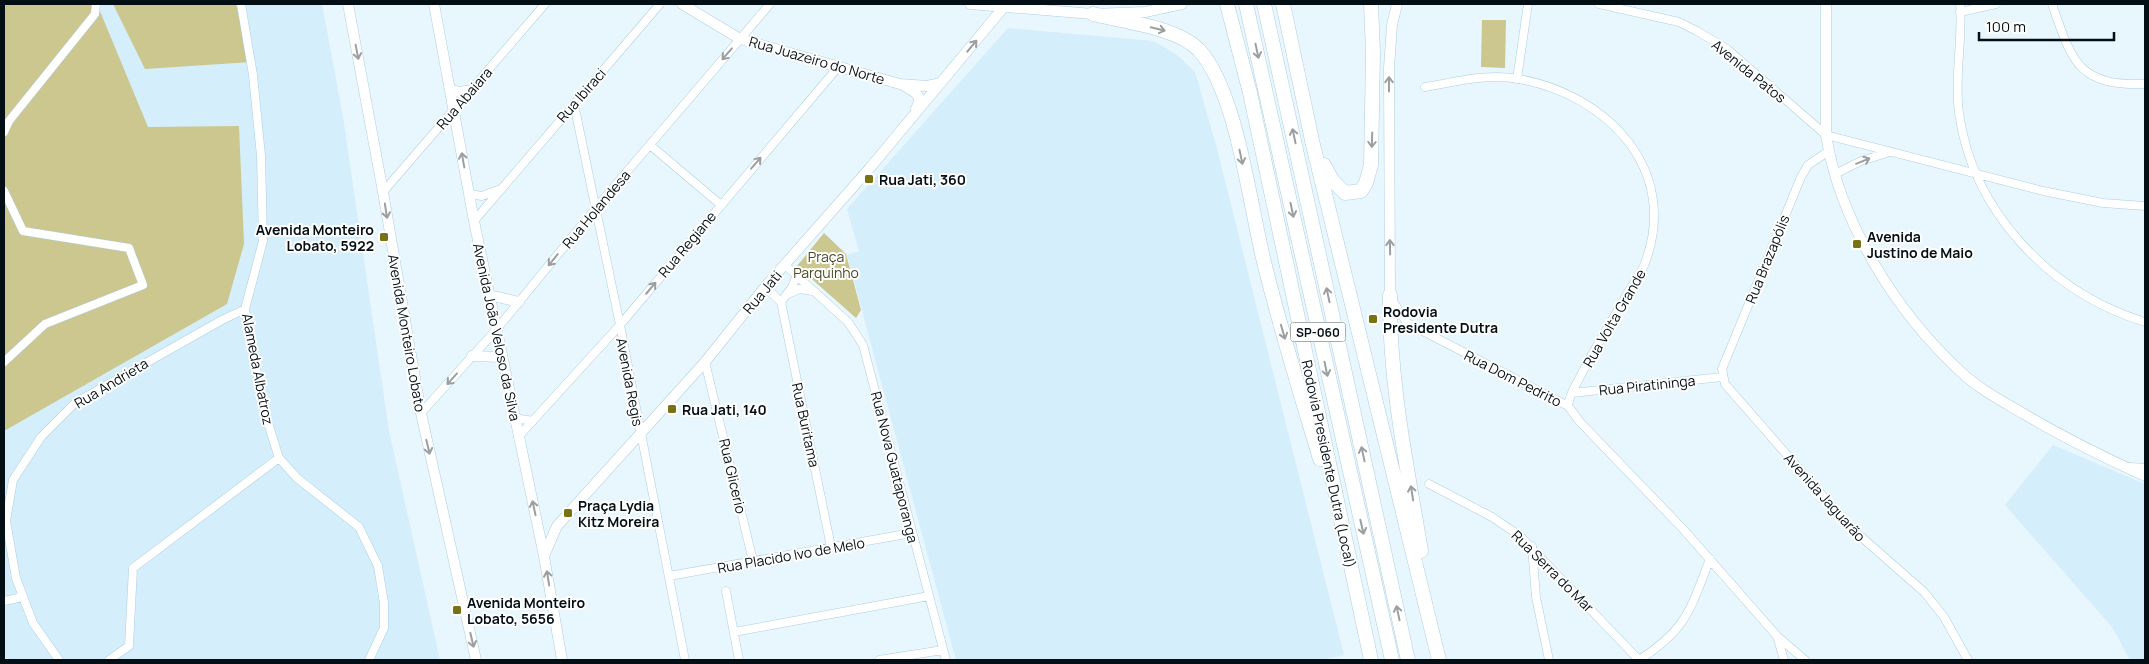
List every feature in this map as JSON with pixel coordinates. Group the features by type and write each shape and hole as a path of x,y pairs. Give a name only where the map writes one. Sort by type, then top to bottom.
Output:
{"highway":[{"name":"Rodovia Presidente Dutra (Local)","path":"1227,4 1250,93 1371,660"},
{"name":"SP-060","path":"1246,4 1392,660"},
{"name":"SP-060","path":"1264,4 1408,660"},
{"name":"SP-060","path":"1283,4 1313,145 1439,660"},
{"path":"1313,145 1338,189 1345,193 1361,191 1366,183 1371,165 1373,53 1371,4"},
{"path":"1093,14 1171,33 1199,50 1210,66 1225,97 1277,312 1329,490 1336,497"},
{"path":"1390,295 1390,341 1397,403 1435,645"}],"street":[{"path":"4,132 9,121 95,14 96,4"},
{"name":"Alameda Albatroz","path":"241,4 253,74 261,156 263,241 245,309 264,410 279,458 297,478 360,527 378,566 384,603 384,628 369,660"},
{"name":"Avenida Monteiro Lobato","path":"348,4 383,192 420,413 476,660"},
{"name":"Rua Abaiara","path":"383,192 545,4"},
{"name":"Rua Ibiraci","path":"474,221 660,4"},
{"name":"Rua Juazeiro do Norte","path":"682,4 740,39 900,84 926,86 941,83"},
{"name":"Rua Holandesa","path":"420,413 496,330 595,209 770,4"},
{"path":"970,4 1093,14 1145,12 1182,4"},
{"path":"1390,295 1389,68 1392,25 1397,4"},
{"path":"1518,78 1528,4"},
{"name":"Avenida Patos","path":"1599,4 1679,22 1697,31 1727,49 1826,135 1976,174 2103,203 2145,206"},
{"path":"1826,4 1826,135 1829,152 1835,174 1859,236 1886,283 1919,328 1961,372 1993,396 2066,438 2145,476"},
{"path":"1996,4 1960,8 1957,62 1959,112 1965,148 1976,174 2010,232 2044,268 2082,294 2120,314 2145,322"},
{"path":"2052,4 2068,49 2077,64 2087,74 2105,80 2145,84"},
{"name":"Avenida João Veloso da Silva","path":"436,5 474,221 544,556 562,660"},
{"name":"Rua Jati","path":"544,556 557,526 706,362 765,287 915,114 1003,8"},
{"name":"Rua Regiane","path":"518,438 620,325 839,66"},
{"name":"Rua Volta Grande","path":"1425,87 1479,78 1518,78 1558,91 1583,103 1607,119 1633,145 1648,176 1655,206 1653,236 1644,264 1572,393 1568,406"},
{"name":"Rua Juazeiro do Norte","path":"900,84 916,93 920,100 915,114"},
{"path":"450,90 460,92 472,90"},
{"name":"Avenida Regis","path":"574,104 620,325 684,660"},
{"path":"650,145 721,204"},
{"name":"Rua Brazapólis","path":"1722,377 1722,370 1801,177 1808,165 1829,152"},
{"path":"1835,174 1861,161 1892,152"},
{"name":"Rua Ibiraci","path":"469,194 482,196 502,187"},
{"path":"4,191 23,231 129,248 143,285 45,324 4,362"},
{"name":"Rua Nova Guataporanga","path":"785,265 848,322 863,345 946,660"},
{"path":"765,287 781,302 787,295 797,275"},
{"path":"787,295 800,289 815,291"},
{"path":"489,295 519,302"},
{"name":"Rua Dom Pedrito","path":"1390,295 1397,310 1406,322 1568,406 1580,422 1710,559 1777,636 1804,660"},
{"name":"Rua Buritama","path":"781,302 831,547"},
{"name":"Rua Andrieta","path":"59,660 33,623 16,578 6,521 12,480 41,436 75,403 222,320 245,309"},
{"path":"472,356 502,357"},
{"name":"Rua Glicerio","path":"706,362 753,561"},
{"name":"Rua Piratininga","path":"1572,393 1722,377"},
{"name":"Avenida Jaguarão","path":"1722,377 1725,384 1850,527 1924,592 1944,617 1968,660"},
{"path":"514,418 533,421"},
{"path":"109,660 129,646 133,568 279,458"},
{"path":"2125,467 2145,468"},
{"name":"Rua Serra do Mar","path":"1429,484 1508,527 1532,546 1639,660"},
{"path":"538,529 557,526"},
{"name":"Rua Placido Ivo de Melo","path":"669,576 912,534"},
{"path":"1532,546 1536,597 1549,660"},
{"path":"1639,660 1662,644 1680,626 1688,614 1710,559"},
{"path":"726,591 739,660"},
{"path":"734,632 930,596"},
{"path":"4,601 23,597"},
{"path":"1777,636 1784,660"},
{"path":"879,660 943,650"}],"shaded area":[{"path":"4,4 322,4 343,117 389,431 440,660 4,660"},
{"path":"1008,28 1153,41 1176,54 1195,72 1216,145 1344,655 1322,660 956,660 847,255 859,251 847,209"},
{"path":"2053,445 2145,484 2145,660 2130,660 2112,627 2005,505"}],"green space":[{"path":"4,4 97,4 148,127 239,126 244,244 227,304 4,431"},
{"path":"113,4 236,4 251,62 145,69"},
{"path":"1482,20 1506,20 1505,68 1481,67"},
{"name":"Praça Parquinho","path":"824,233 846,254 861,310 856,318 797,266"}],"place":[{"name":"Rua Jati, 360","path":"869,179"},
{"name":"Avenida Monteiro Lobato, 5922","path":"384,237"},
{"name":"Avenida Justino de Maio","path":"1857,244"},
{"name":"Rodovia Presidente Dutra","path":"1373,319"},
{"name":"Rua Jati, 140","path":"672,409"},
{"name":"Praça Lydia Kitz Moreira","path":"568,513"},
{"name":"Avenida Monteiro Lobato, 5656","path":"457,610"}]}
